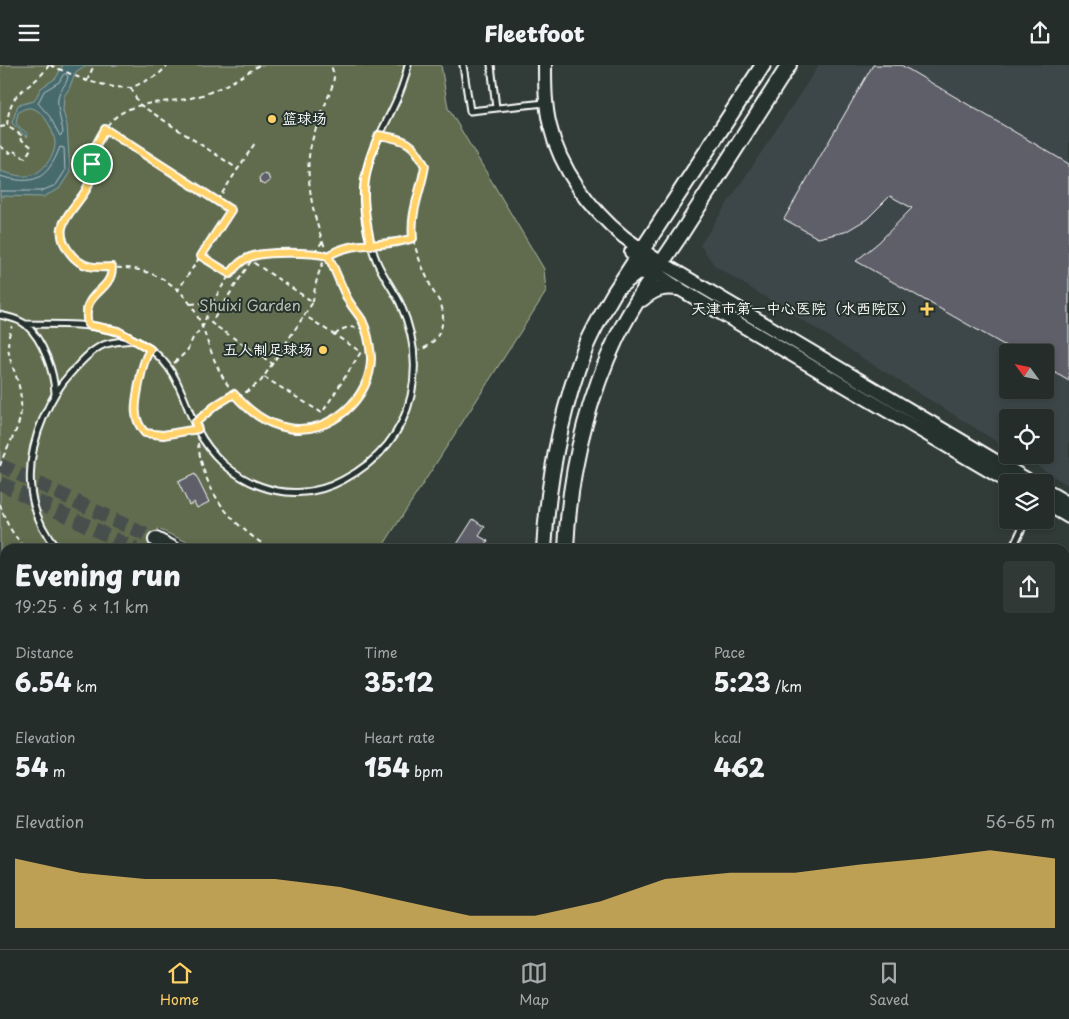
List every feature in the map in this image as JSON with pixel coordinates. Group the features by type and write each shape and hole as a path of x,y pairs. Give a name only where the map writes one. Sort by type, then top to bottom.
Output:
{"main road":[{"path":"544,544 546,511 552,466 562,420 585,350 614,293 763,65"},
{"path":"566,544 570,495 583,432 594,394 617,337 656,268 789,65"},
{"path":"634,306 651,291 680,281"},
{"path":"156,540 164,544"}],"street":[{"path":"539,65 543,103 556,146 572,177 610,224 656,268 1008,474"},
{"path":"543,103 545,65"},
{"path":"614,293 632,278 656,268"},
{"path":"1054,495 1069,504"},
{"path":"1054,508 1069,517"}],"lane":[{"path":"26,325 88,325 118,331 150,349 170,367 205,442 222,461 260,487 276,492 292,493 322,489 352,475 368,464 391,441 407,410 415,366 414,351 406,317 378,263 371,245 364,210 363,189 366,169 379,135 399,94 408,65"},
{"path":"463,65 470,111 543,103"},
{"path":"491,65 496,108"},
{"path":"0,315 26,325 36,337 53,373 55,393"},
{"path":"53,544 35,512 31,496 30,476 33,447 55,393 77,366 99,347 135,340"},
{"path":"1014,544 1022,529"}],"path":[{"path":"7,126 8,111 15,96 40,77 50,65 87,81 114,87 131,88 158,75 168,65"},
{"path":"260,65 236,81 208,93 188,98 139,104 127,109 105,129 100,137 93,153 92,172 87,189 67,215 61,231 62,239 76,260 91,268 137,269 169,282 191,304 203,326 217,365 234,394 246,407 263,419 290,428 307,428 329,422 342,413 357,399 366,383 371,360 366,330 362,319 348,300 328,256 317,226 311,195 310,151 313,136 333,84 334,75 331,65"},
{"path":"87,81 94,67"},
{"path":"131,88 139,104 238,169"},
{"path":"0,127 7,126 22,135 19,138 32,147 25,158 12,150 10,153 0,147"},
{"path":"105,129 231,210 178,290"},
{"path":"379,135 405,141 414,146 425,166 414,206 412,219 413,238 432,288 441,305 443,316 440,333 433,343 424,349 414,351"},
{"path":"218,201 256,143"},
{"path":"238,398 261,381 313,301 316,283 328,256 333,252 361,244 396,244 413,238"},
{"path":"311,253 323,241"},
{"path":"170,367 187,351 193,338 203,326 213,301 239,263 251,256 311,253 328,256"},
{"path":"201,256 230,274"},
{"path":"273,364 211,323 251,261 313,301"},
{"path":"88,325 86,316 89,301 108,282 112,274 112,267"},
{"path":"191,304 213,301"},
{"path":"264,377 322,413 361,352 304,315"},
{"path":"4,337 16,320"},
{"path":"335,335 345,327 351,326 366,330"},
{"path":"150,349 143,363 134,406 140,429 145,433 163,435 198,429 200,460 206,480 215,497 235,522 263,544"},
{"path":"0,466 17,428 21,402 20,391 6,359"},
{"path":"195,423 216,405 234,394"},
{"path":"0,504 10,529 23,544"}],"shaded area":[{"name":"天津市第一中心医院（水西院区）","path":"819,65 1069,65 1069,486 1054,477 1054,474 1050,474 1034,464 1054,464 1054,409 999,409 999,443 715,266 700,245"}],"green space":[{"name":"Shuixi Garden","path":"0,65 441,65 448,108 544,269 546,292 384,544 192,544 158,529 150,544 0,544"}],"water":[{"path":"63,65 88,65 75,73 64,96 63,111 67,125 70,172 59,189 43,197 0,196 0,171 20,176 32,175 47,164 53,153 55,147 54,135 47,121 37,110 31,108 18,113 16,123 28,135 27,137 12,123 18,105 34,101 41,88 56,78"}],"building":[{"path":"873,65 901,65 1069,164 1069,381 1054,372 1054,344 1002,344 856,261 879,242 912,208 890,196 867,219 845,232 818,238 784,219"},
{"path":"262,174 268,175 270,181 265,185 260,183 259,178"},
{"path":"195,474 209,502 197,508 194,502 189,505 178,482"},
{"path":"473,519 485,527 479,536 488,541 486,544 457,544"}],"tunnel":[{"path":"0,465 156,540"},
{"path":"0,483 125,544"}],"place":[{"name":"篮球场","path":"272,119"},
{"name":"天津市第一中心医院（水西院区）","path":"927,309"},
{"name":"五人制足球场","path":"323,350"}],"route":[{"path":"92,164 92,172 87,189 72,207 63,222 62,239 70,253 84,265 91,268 112,267 112,274 108,282 89,301 86,316 88,325 97,325 126,334 150,349 143,363 134,406 140,429 150,435 173,434 198,429 195,423 209,410 234,394 246,407 273,424 290,428 307,428 329,422 357,399 366,383 371,360 366,330 362,319 340,285 328,256 333,252 361,244 378,245 396,244 413,238 412,219 414,206 425,166 414,146 396,138 379,135 366,169 363,189 364,210 371,245 361,244 341,250 333,252 328,256 311,253 259,254 244,259 230,274 201,256 231,210 105,129 93,153 92,164"}]}
